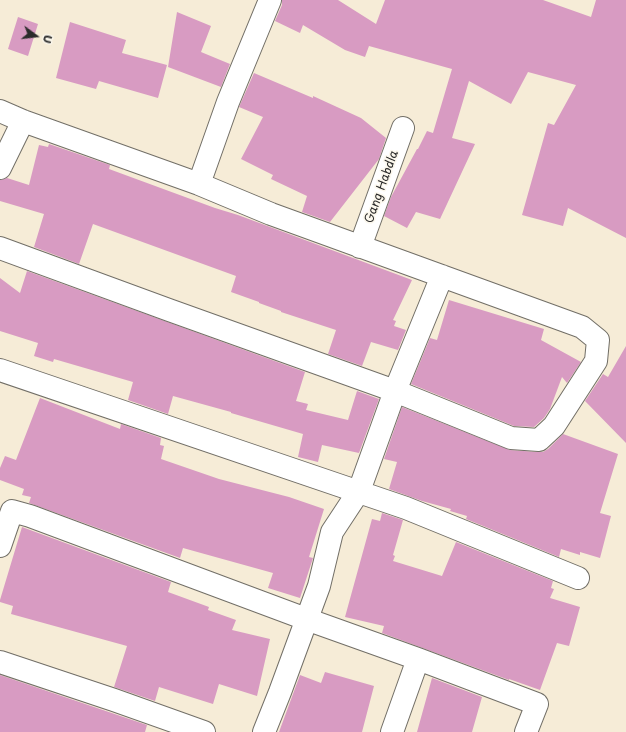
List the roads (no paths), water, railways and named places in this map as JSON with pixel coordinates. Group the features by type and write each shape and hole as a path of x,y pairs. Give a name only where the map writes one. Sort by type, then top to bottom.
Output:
{"street":[{"path":"199,184 228,102 270,0"},
{"path":"0,111 23,121 199,184 271,214 582,328 598,340 596,361 554,426 539,440 511,438 395,391 0,248"},
{"path":"0,168 23,121"},
{"name":"Gang Habdla","path":"360,247 403,128"},
{"path":"264,732 319,586 332,532 359,491 395,391 442,276"},
{"path":"0,370 359,491 406,508 578,578"},
{"path":"0,546 6,510 37,519 537,704 526,732"},
{"path":"392,732 418,659"},
{"path":"0,662 204,732"}]}
